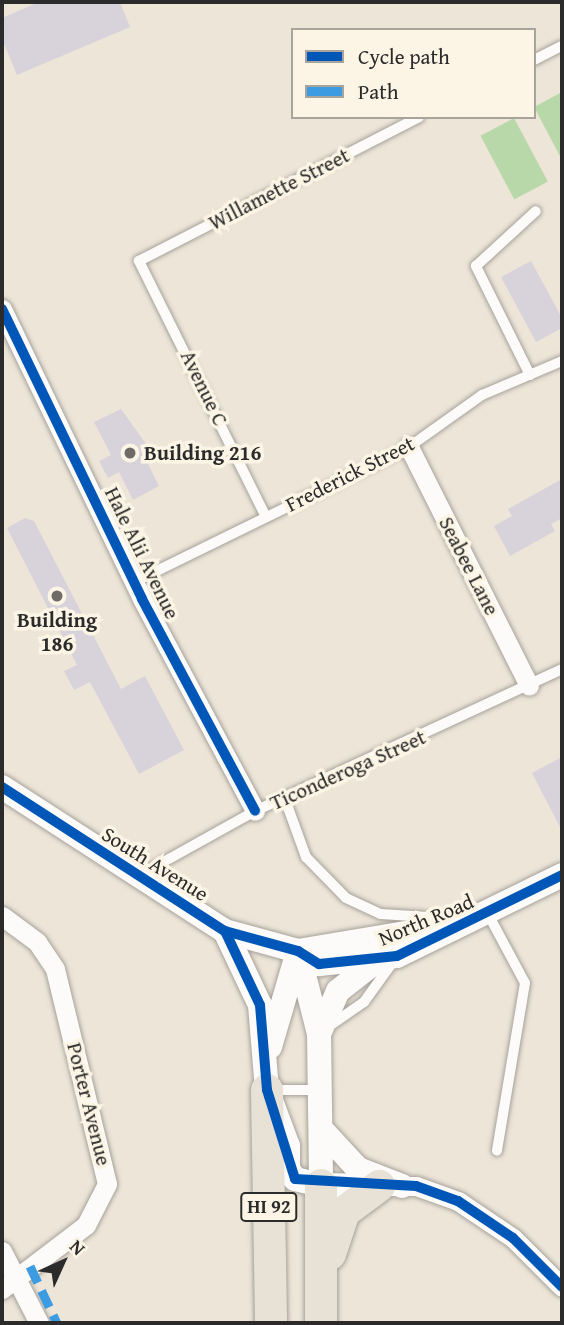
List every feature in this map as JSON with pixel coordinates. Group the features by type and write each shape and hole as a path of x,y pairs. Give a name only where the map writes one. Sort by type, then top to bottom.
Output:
{"main road":[{"name":"HI 92","path":"267,1090 271,1323"},
{"name":"HI 92","path":"321,1185 321,1323"},
{"path":"321,1282 344,1212 391,1186"}],"street":[{"name":"Hale Alii Avenue","path":"2,309 134,582 255,811"},
{"name":"Seabee Lane","path":"409,447 529,686"},
{"name":"South Avenue","path":"2,788 136,877 225,931 298,951"},
{"name":"North Road","path":"298,951 319,964 387,958 482,917 562,875"},
{"name":"Porter Avenue","path":"2,916 37,942 55,969 107,1169 105,1197 86,1225 9,1282"},
{"name":"North Road","path":"298,951 482,917"},
{"path":"225,931 255,987 267,1054"},
{"path":"267,1054 298,951"},
{"path":"298,951 319,1034"},
{"path":"319,1034 338,991 353,974 387,958"},
{"name":"HI 92","path":"319,1034 321,1185"},
{"name":"HI 92","path":"267,1054 267,1090"},
{"path":"267,1090 288,1146 288,1169 295,1179 321,1185 391,1186 458,1201 513,1238 562,1287"},
{"path":"321,1129 358,1169 391,1186"},
{"path":"2,1251 9,1282 39,1323"}],"lane":[{"path":"536,59 562,46"},
{"name":"Willamette Street","path":"139,261 415,119"},
{"path":"530,375 475,266 536,211"},
{"name":"Avenue C","path":"139,261 266,517"},
{"name":"Frederick Street","path":"134,582 409,447 482,395 562,360"},
{"name":"Ticonderoga Street","path":"136,877 255,811 286,802 562,669"},
{"path":"286,802 306,857 346,898 381,914 482,917 525,983 496,1151"},
{"path":"267,1090 321,1090"}],"green space":[{"path":"562,92 562,160 536,111 536,106"},
{"path":"512,119 548,182 514,199 480,136"}],"building":[{"path":"39,2 120,2 130,27 17,75 2,39 2,18"},
{"path":"531,261 562,318 562,328 536,342 501,277"},
{"name":"Building 216","path":"121,409 152,452 144,456 159,486 133,500 119,472 108,478 99,461 111,455 94,422"},
{"path":"562,479 562,518 551,524 555,531 510,556 494,526 512,516 508,509"},
{"path":"25,518 34,521 121,689 145,676 184,750 139,774 90,682 74,690 64,671 77,665 7,528"},
{"path":"562,757 562,831 532,773"}],"marked path":[{"path":"30,1266 57,1323"}],"cycle path":[{"path":"2,309 142,599 255,811"},
{"path":"2,787 225,931 298,951 319,964 397,956 562,875"},
{"path":"225,931 260,1005 267,1090 295,1179 416,1186 458,1201 513,1238 562,1287"}],"place":[{"name":"Building 216","path":"130,453"},
{"name":"Building 186","path":"57,596"}]}
